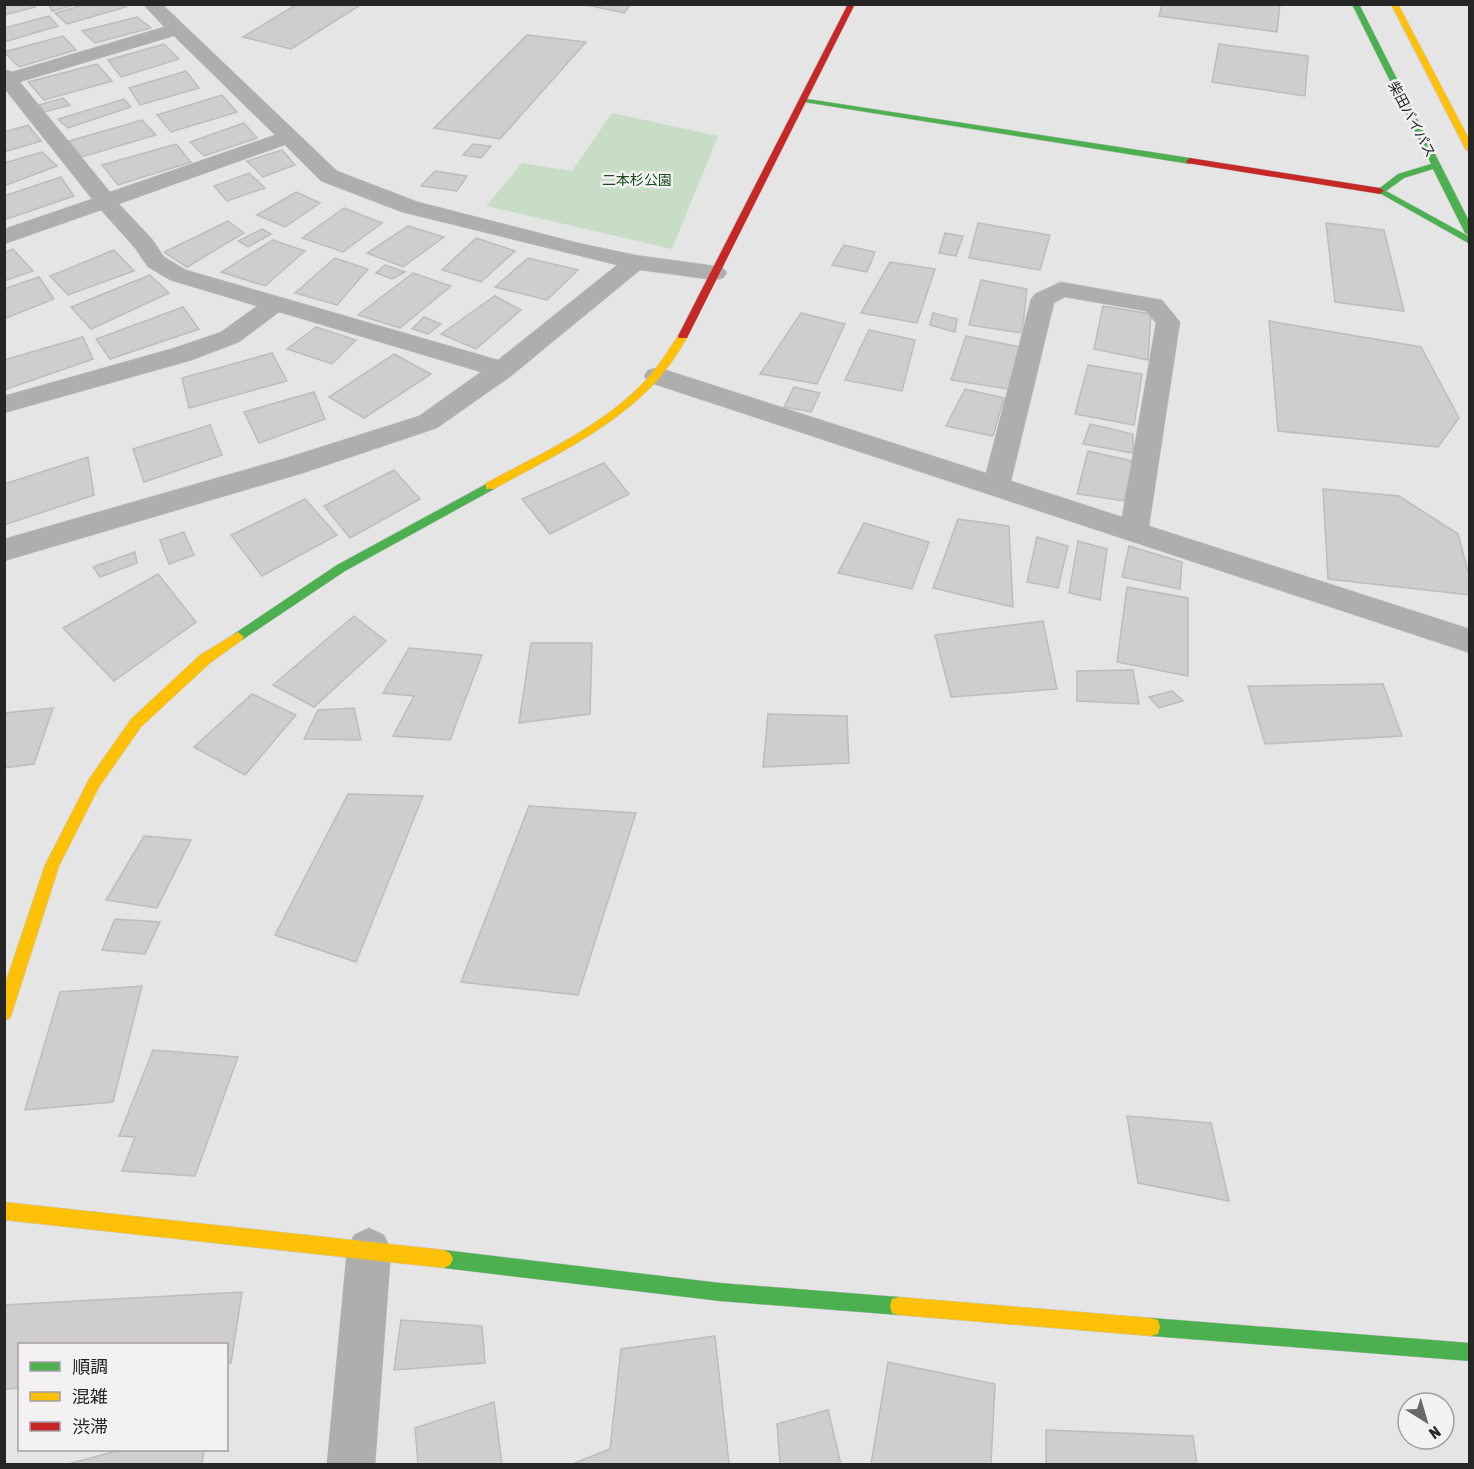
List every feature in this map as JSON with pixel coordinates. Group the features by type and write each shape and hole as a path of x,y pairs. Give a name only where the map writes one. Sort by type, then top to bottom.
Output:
{"main road":[{"path":"4,1013 52,865 94,783 136,723 171,688 205,659 302,593 341,568 573,440 617,411 657,376 678,345 852,4"},
{"name":"柴田バイパス","path":"1355,4 1386,71 1470,233"},
{"path":"1394,4 1470,150"},
{"path":"804,100 1380,191 1470,241"},
{"path":"1380,191 1401,176 1436,165"},
{"path":"4,1211 369,1250 720,1292 1470,1352"}],"street":[{"path":"151,4 330,176 410,207 578,250 635,262 715,273"},
{"path":"177,29 6,78 106,202 144,244 156,262 178,274 502,370"},
{"path":"4,237 288,137"},
{"path":"4,550 292,466 428,422 502,370 635,262"},
{"path":"996,487 1043,299 1061,290 1154,305 1168,322 1134,531"},
{"path":"4,405 230,337 275,304"},
{"path":"657,376 1470,641"},
{"path":"351,1464 369,1250"}],"green space":[{"name":"二本杉公園","path":"612,113 718,136 672,249 486,206 522,163 572,171"}],"building":[{"path":"4,4 32,4 35,7 4,15"},
{"path":"87,4 123,4 126,7 67,24 55,13"},
{"path":"297,4 362,4 291,49 243,37"},
{"path":"582,4 631,4 624,13"},
{"path":"1162,4 1280,4 1277,32 1159,16"},
{"path":"49,5 75,5 52,11"},
{"path":"49,16 58,26 4,42 4,28"},
{"path":"137,17 151,28 95,43 82,31"},
{"path":"527,35 586,42 500,139 434,128"},
{"path":"63,36 76,50 19,67 4,52"},
{"path":"164,44 179,59 121,77 108,60"},
{"path":"1219,44 1308,56 1305,96 1212,82"},
{"path":"97,64 112,81 44,100 28,82"},
{"path":"186,71 199,88 140,105 129,88"},
{"path":"222,95 237,112 171,132 157,115"},
{"path":"63,98 70,105 44,112 39,105"},
{"path":"124,99 131,107 68,128 58,119"},
{"path":"142,120 156,135 82,157 69,141"},
{"path":"244,123 257,138 204,156 190,142"},
{"path":"28,125 41,141 4,152 4,132"},
{"path":"176,144 191,162 118,185 102,165"},
{"path":"473,144 491,146 481,158 463,155"},
{"path":"282,150 295,165 263,177 247,161"},
{"path":"42,152 57,166 4,186 4,163"},
{"path":"435,171 467,176 457,191 421,186"},
{"path":"249,173 265,188 227,201 214,186"},
{"path":"61,177 74,196 4,220 4,196"},
{"path":"296,192 320,203 285,227 257,215"},
{"path":"344,208 382,223 343,252 302,238"},
{"path":"228,221 244,233 187,267 164,252"},
{"path":"978,223 1050,235 1040,270 969,258"},
{"path":"1326,223 1384,230 1404,311 1335,302"},
{"path":"408,226 444,237 403,267 367,253"},
{"path":"262,229 271,234 248,247 238,241"},
{"path":"945,233 963,236 956,256 939,253"},
{"path":"476,238 515,251 481,282 442,270"},
{"path":"273,240 305,251 265,286 221,272"},
{"path":"844,245 875,252 867,272 832,265"},
{"path":"13,249 33,271 4,281 4,253"},
{"path":"114,250 134,271 68,295 50,276"},
{"path":"335,258 368,269 337,305 295,293"},
{"path":"528,258 578,270 547,300 495,287"},
{"path":"890,262 935,269 917,323 861,313"},
{"path":"385,265 405,272 392,279 376,273"},
{"path":"413,273 451,286 400,328 358,315"},
{"path":"150,275 169,293 91,329 71,307"},
{"path":"39,277 54,299 4,319 4,289"},
{"path":"981,280 1027,289 1022,333 969,325"},
{"path":"495,296 521,310 476,349 441,334"},
{"path":"1103,306 1151,314 1148,360 1094,349"},
{"path":"183,307 199,329 110,359 96,339"},
{"path":"801,313 845,324 817,384 760,374"},
{"path":"933,313 957,319 955,332 930,325"},
{"path":"424,317 441,324 428,334 412,329"},
{"path":"1269,321 1421,347 1459,418 1438,447 1278,431"},
{"path":"316,327 356,340 332,364 287,349"},
{"path":"869,330 915,340 902,391 845,380"},
{"path":"966,336 1021,347 1008,389 951,380"},
{"path":"83,337 93,359 4,390 4,360"},
{"path":"272,353 287,381 189,408 182,378"},
{"path":"394,354 431,374 364,418 329,397"},
{"path":"1088,365 1142,374 1134,425 1075,414"},
{"path":"794,387 820,393 811,412 784,407"},
{"path":"965,389 1004,398 993,436 946,426"},
{"path":"314,392 325,419 259,443 244,412"},
{"path":"1090,424 1133,434 1133,453 1083,444"},
{"path":"210,425 222,455 144,482 133,449"},
{"path":"1088,451 1133,461 1124,501 1077,494"},
{"path":"88,457 94,495 4,525 4,484"},
{"path":"604,463 629,494 550,534 522,499"},
{"path":"394,470 420,499 350,538 324,506"},
{"path":"1323,489 1399,496 1458,534 1470,579 1470,595 1328,579"},
{"path":"305,499 337,535 262,576 231,535"},
{"path":"958,519 1009,526 1013,607 933,588"},
{"path":"864,523 929,542 912,589 838,573"},
{"path":"184,532 194,555 169,564 160,540"},
{"path":"1037,537 1068,546 1058,588 1027,582"},
{"path":"1078,541 1107,549 1100,600 1069,593"},
{"path":"1129,546 1182,562 1180,589 1122,577"},
{"path":"135,552 137,563 100,577 93,567"},
{"path":"158,574 196,622 114,681 63,628"},
{"path":"1127,587 1188,598 1188,676 1117,662"},
{"path":"354,616 386,641 314,707 273,685"},
{"path":"1043,621 1057,689 951,697 935,635"},
{"path":"531,643 592,643 590,714 519,723"},
{"path":"409,648 482,655 450,740 393,736 414,696 383,693"},
{"path":"1133,670 1139,704 1077,701 1077,671"},
{"path":"1383,684 1402,736 1265,744 1248,686"},
{"path":"1172,691 1183,701 1159,708 1149,697"},
{"path":"252,694 296,715 245,775 194,747"},
{"path":"53,708 34,764 4,768 4,713"},
{"path":"354,708 361,740 304,739 318,710"},
{"path":"768,714 847,716 849,763 763,767"},
{"path":"348,794 423,796 356,962 275,935"},
{"path":"529,806 636,813 578,995 461,982"},
{"path":"144,836 191,840 157,908 106,900"},
{"path":"115,919 160,922 145,954 102,950"},
{"path":"142,986 113,1102 25,1110 60,992"},
{"path":"153,1050 238,1057 195,1176 122,1171 135,1137 119,1136"},
{"path":"1127,1116 1211,1123 1229,1201 1138,1183"},
{"path":"242,1292 231,1363 228,1364 228,1343 18,1343 18,1388 4,1389 4,1305"},
{"path":"401,1320 482,1326 485,1363 394,1370"},
{"path":"715,1336 729,1464 572,1464 610,1449 621,1349"},
{"path":"888,1362 995,1384 991,1464 871,1464"},
{"path":"494,1402 502,1464 418,1464 415,1428"},
{"path":"828,1410 841,1464 780,1464 777,1424"},
{"path":"1046,1430 1193,1436 1197,1464 1046,1464"},
{"path":"116,1451 204,1451 202,1464 68,1464"}],"traffic: fast":[{"path":"1355,4 1470,233"},
{"path":"804,100 1190,161"},
{"path":"1436,165 1401,176 1380,191 1470,241"},
{"path":"238,637 341,568 490,486"},
{"path":"444,1259 720,1292 899,1306"},
{"path":"1151,1327 1470,1352"}],"traffic: slow":[{"path":"1394,4 1470,150"},
{"path":"490,486 572,441 624,406 647,386 667,362 683,336"},
{"path":"4,1013 52,865 94,783 136,723 205,659 238,637"},
{"path":"4,1211 444,1259"},
{"path":"899,1306 1151,1327"}],"traffic: jam":[{"path":"683,336 852,4"},
{"path":"1190,161 1380,191"}]}
